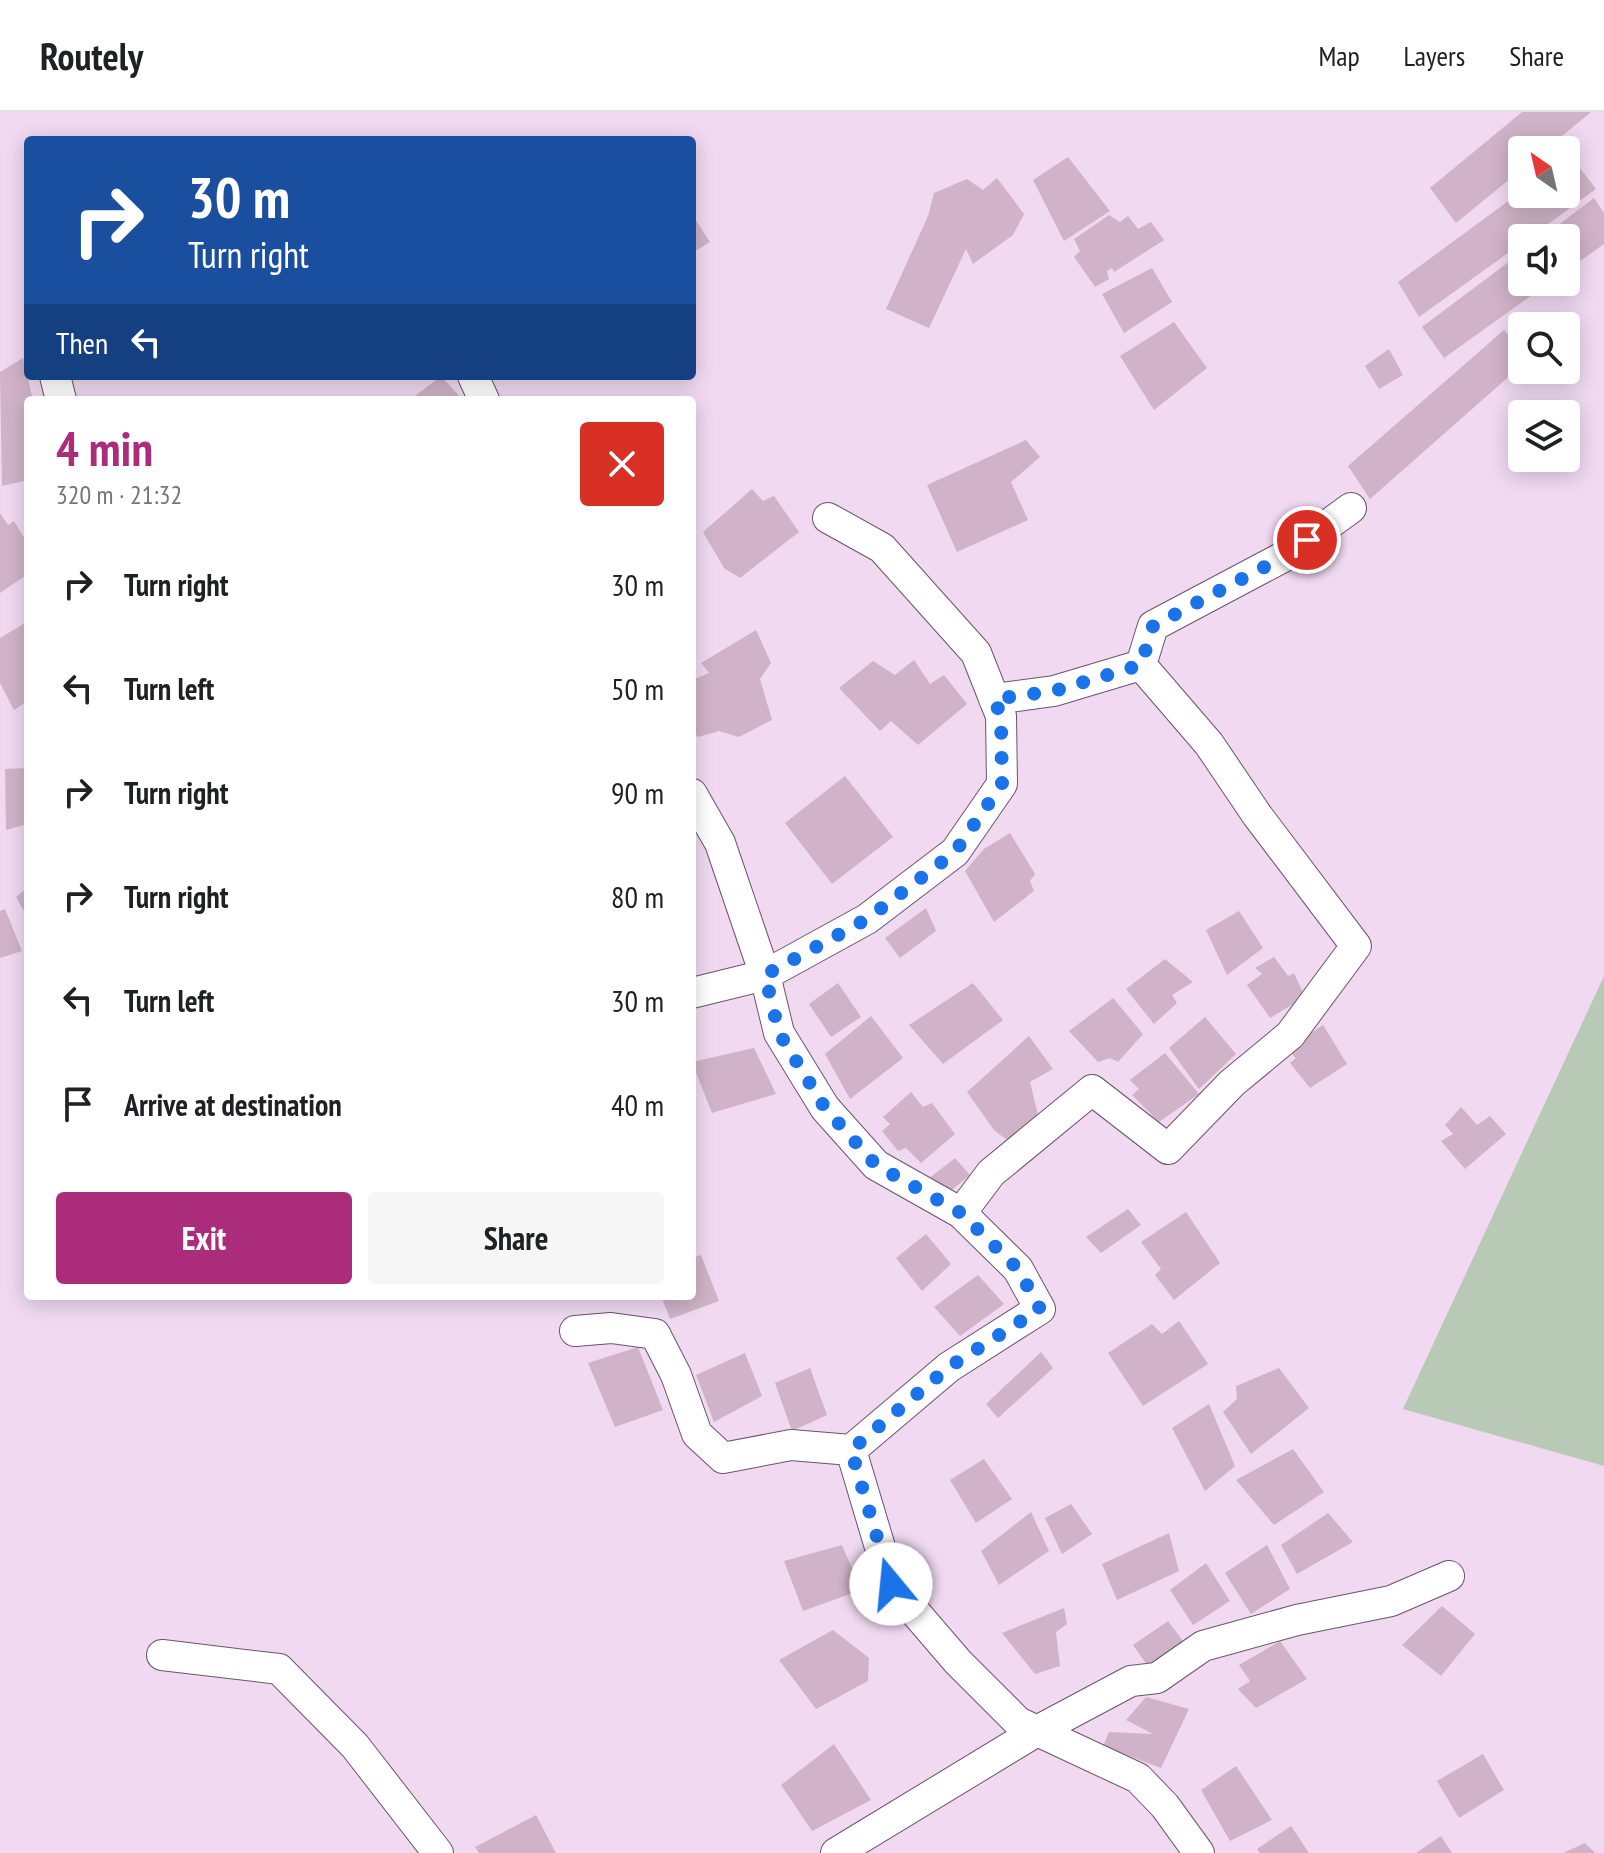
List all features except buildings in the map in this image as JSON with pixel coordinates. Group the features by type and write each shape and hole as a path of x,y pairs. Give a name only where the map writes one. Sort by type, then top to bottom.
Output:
{"street":[{"path":"1141,665 1153,626 1285,556 1351,508"},
{"path":"696,992 765,975 867,919 955,852 1002,784 1001,716 976,653 882,548 828,518"},
{"path":"994,699 1054,691 1141,665"},
{"path":"961,1213 991,1173 1092,1090 1168,1149 1232,1083 1290,1035 1356,946 1257,815 1209,744 1141,665"},
{"path":"575,1331 611,1328 655,1334 676,1375 697,1434 723,1458 791,1445 851,1450 949,1367 1040,1309 1018,1269 961,1213 876,1165 825,1108 779,1033 765,975 720,843 696,801"},
{"path":"851,1450 891,1584 968,1672 1018,1722 1138,1778 1165,1806 1199,1853"},
{"path":"836,1853 1037,1731 1131,1681 1157,1678 1203,1646 1297,1620 1391,1601 1449,1576"},
{"path":"162,1655 279,1669 355,1746 438,1853"}],"green space":[{"path":"1604,976 1604,1466 1403,1409"}],"route":[{"path":"891,1584 851,1450 949,1367 1040,1309 1018,1269 961,1213 876,1165 825,1108 779,1033 765,975 867,919 955,852 1002,784 1001,716 994,699 1054,691 1141,665 1153,626 1285,556 1307,540"}]}
